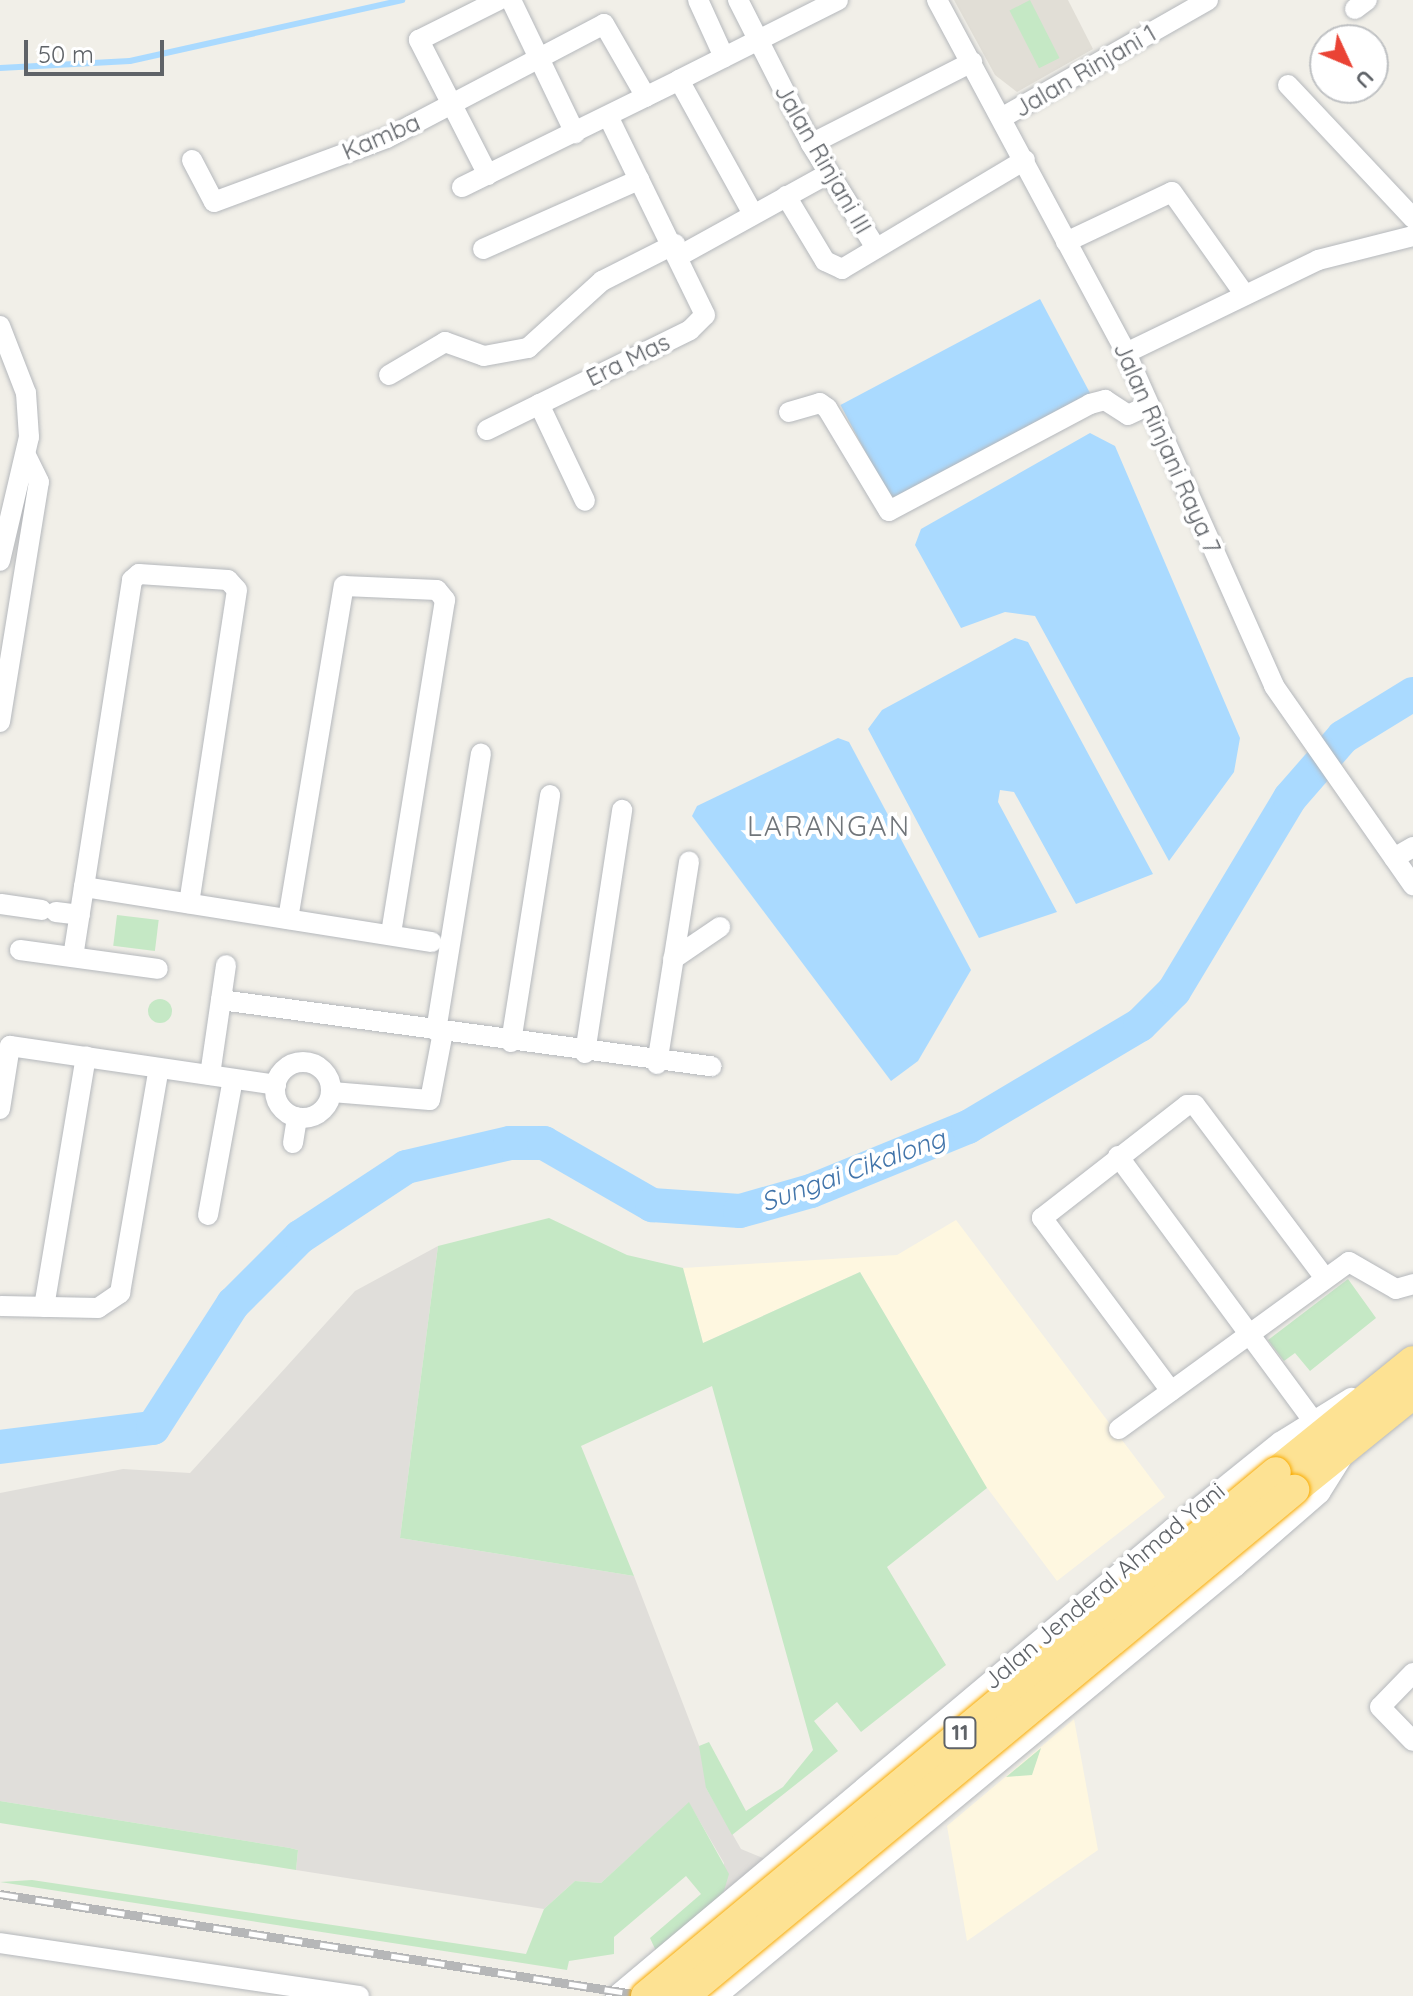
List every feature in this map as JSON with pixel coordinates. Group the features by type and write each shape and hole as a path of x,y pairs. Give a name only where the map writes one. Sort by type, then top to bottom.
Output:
{"highway":[{"name":"Jalan Jenderal Ahmad Yani","path":"684,1996 1285,1481 1351,1442 1399,1388 1413,1361"},
{"name":"Jalan Jenderal Ahmad Yani","path":"646,1996 1399,1388"}],"street":[{"path":"488,175 420,38 499,0"},
{"path":"511,0 575,133"},
{"path":"698,0 724,57"},
{"name":"Jalan Rinjani III","path":"738,0 755,41 811,144 876,248 1025,160"},
{"path":"462,187 609,118 838,0"},
{"name":"Jalan Rinjani Raya 7","path":"937,0 1003,117 1126,353 1274,686 1308,744 1413,885"},
{"name":"Jalan Rinjani 1","path":"1003,117 1208,0"},
{"name":"Kamba","path":"192,160 214,202 387,138 540,56 608,25 646,97"},
{"path":"811,144 972,62"},
{"path":"679,80 753,214"},
{"path":"1288,85 1413,218"},
{"path":"609,118 678,249"},
{"path":"389,375 445,342 484,356 528,348 602,281 753,214 828,174"},
{"path":"483,249 639,180"},
{"path":"1066,242 1172,192 1245,295"},
{"path":"786,196 834,268 876,248"},
{"path":"1126,353 1318,260 1413,236"},
{"name":"Era Mas","path":"487,430 700,322 706,309 678,249"},
{"path":"0,326 26,393 26,455 39,482 0,722"},
{"path":"789,412 820,403 827,408 889,511 1090,404 1105,400 1128,415 1149,405"},
{"path":"539,404 585,501"},
{"path":"0,561 14,479 26,455"},
{"path":"73,957 132,580 139,574 228,580 237,590 189,903"},
{"path":"288,919 344,586 437,590 445,600 391,935"},
{"path":"332,1092 430,1100 481,754"},
{"path":"511,1042 550,795"},
{"path":"585,1053 622,810"},
{"path":"1394,858 1413,847"},
{"path":"657,1064 679,988 673,959 689,862"},
{"path":"84,887 432,942"},
{"path":"0,900 80,915"},
{"path":"673,959 720,927"},
{"path":"20,950 158,969"},
{"path":"210,1075 226,965"},
{"path":"221,1000 657,1064 712,1066"},
{"path":"0,1109 10,1046 276,1085"},
{"path":"44,1307 86,1057"},
{"path":"310,1062 327,1073 332,1092 318,1114 297,1117 280,1105 276,1085 291,1064 310,1062"},
{"path":"0,1297 0,1308 98,1308 120,1293 159,1068"},
{"path":"208,1215 233,1079"},
{"path":"1171,1391 1042,1218 1118,1156 1193,1104 1325,1278"},
{"path":"293,1143 297,1117"},
{"path":"1118,1156 1302,1406"},
{"path":"1119,1429 1325,1278 1357,1262 1396,1289 1413,1284"},
{"name":"Jalan Jenderal Ahmad Yani","path":"616,1996 1302,1406 1399,1388"},
{"name":"Jalan Jenderal Ahmad Yani","path":"717,1996 1320,1493 1351,1442"},
{"path":"1413,1673 1380,1707 1413,1741"},
{"path":"789,1848 779,1879 789,1895 811,1908 833,1900"},
{"path":"0,1943 359,1996"}],"shaded area":[{"path":"954,0 1068,0 1093,49 1017,92 995,75"},
{"path":"956,1220 1165,1497 1057,1581 985,1485 860,1272 703,1343 683,1268 897,1255"},
{"path":"438,1246 400,1538 634,1576 708,1769 706,1788 741,1849 765,1859 723,1894 724,1863 689,1803 601,1883 575,1881 544,1909 296,1870 298,1850 290,1848 0,1801 0,1493 123,1469 190,1473 355,1291"},
{"path":"1074,1719 1098,1850 967,1941 947,1826"}],"green space":[{"path":"1030,0 1060,58 1039,68 1010,10"},
{"path":"117,915 159,920 155,951 113,946"},
{"path":"160,999 171,1006 172,1011 165,1022 160,1023 149,1016 148,1011 155,1000"},
{"path":"549,1218 627,1255 683,1268 703,1343 860,1272 987,1488 887,1567 946,1665 861,1732 837,1702 814,1721 838,1751 732,1835 706,1788 699,1746 709,1742 746,1811 783,1787 813,1750 712,1386 581,1446 634,1576 400,1538 438,1246"},
{"path":"1348,1279 1376,1318 1310,1371 1295,1353 1284,1361 1268,1340"},
{"path":"1041,1748 1032,1775 1006,1777"},
{"path":"0,1801 290,1848 298,1850 296,1870 0,1823"},
{"path":"689,1802 729,1874 723,1894 656,1951 650,1938 701,1894 686,1876 614,1937 614,1954 569,1961 567,1970 0,1882 32,1880 526,1954 544,1909 575,1881 601,1883"}],"water":[{"path":"1040,299 1091,395 892,501 840,405"},
{"path":"1090,433 1115,446 1240,738 1234,772 1169,861 1035,616 1005,612 961,628 915,545 921,529"},
{"path":"1015,638 1028,642 1153,874 1076,904 1014,792 1000,790 998,802 1057,912 979,938 868,729 882,710"},
{"path":"838,738 849,742 971,970 918,1061 891,1081 692,816 697,806"}],"waterway":[{"path":"0,68 130,61 402,0"},
{"name":"Sungai Cikalong","path":"0,1447 153,1428 233,1304 300,1237 406,1167 510,1143 544,1143 652,1205 740,1211 811,1191 968,1127 1140,1025 1174,991 1290,798 1343,737 1413,694"}],"railway":[{"path":"0,1894 647,1996"}],"district":[{"name":"LARANGAN","path":"829,826"}]}
